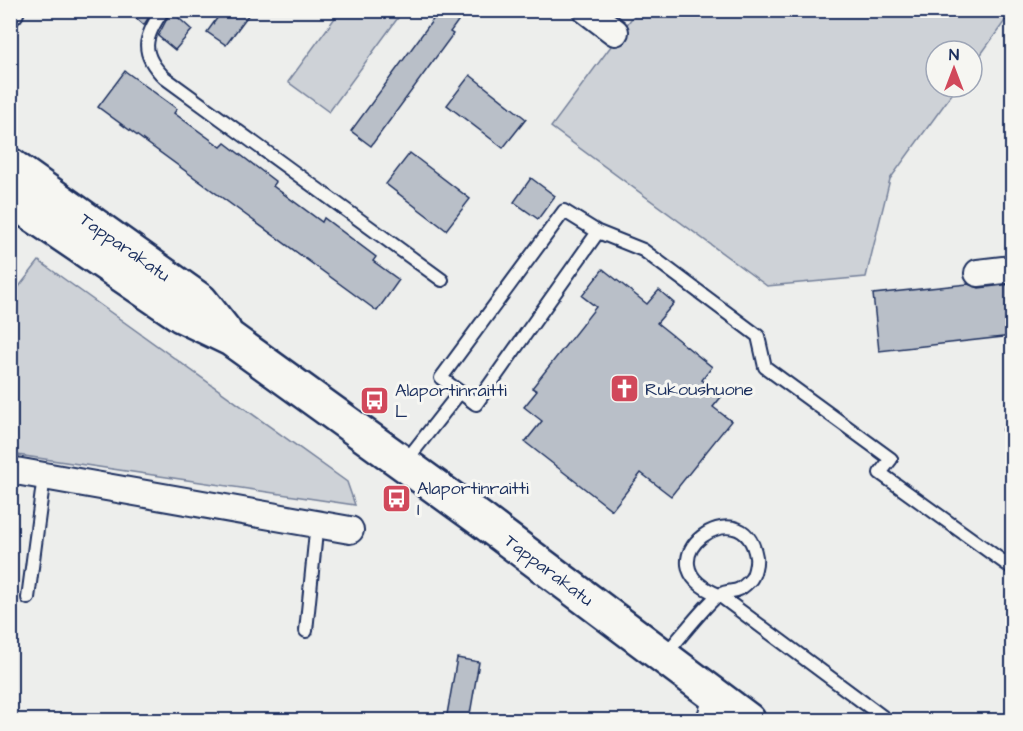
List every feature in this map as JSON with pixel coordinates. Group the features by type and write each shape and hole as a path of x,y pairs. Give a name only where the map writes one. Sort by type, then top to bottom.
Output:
{"main road":[{"name":"Tapparakatu","path":"10,165 201,301 231,339"},
{"name":"Tapparakatu","path":"10,199 181,315 231,339 404,463 663,657 714,709 748,720"}],"street":[{"path":"586,10 615,32"},
{"path":"978,273 1012,269"},
{"path":"10,470 317,522 350,530"}],"lane":[{"path":"163,10 148,31 147,45 154,67 165,78 442,280"},
{"path":"598,232 476,404 441,378 564,211 598,232 643,250 758,336 765,367 891,459 880,473 1012,568"},
{"path":"404,463 460,392"},
{"path":"28,598 44,476"},
{"path":"306,631 317,522"},
{"path":"663,657 719,595 738,591 753,577 757,558 749,539 734,528 715,527 699,536 689,552 690,572 702,588 719,595 887,720"}],"shaded area":[{"path":"340,11 403,11 329,112 288,82"},
{"path":"637,11 1012,11 984,50 984,39 924,39 924,99 948,99 890,179 866,277 767,286 551,127"},
{"path":"39,261 347,482 355,505 11,454 11,297"}],"building":[{"path":"127,10 153,10 144,25"},
{"path":"223,10 252,10 226,45 207,32"},
{"path":"440,10 466,10 450,32 453,34 371,146 351,131"},
{"path":"171,11 192,30 175,50 158,36"},
{"path":"125,71 177,109 174,113 221,147 225,143 276,182 273,186 322,222 324,218 376,257 373,261 399,280 377,311 98,107"},
{"path":"470,75 526,119 503,148 447,105"},
{"path":"410,153 470,199 446,230 386,184"},
{"path":"531,178 555,196 538,219 514,202"},
{"name":"Rukoushuone","path":"603,269 647,304 659,290 674,303 657,323 712,367 702,380 722,396 713,407 731,421 671,496 641,473 612,510 525,442 542,421 524,407 537,391 532,388 596,307 582,296"},
{"path":"968,284 979,288 1012,284 1012,336 879,351 873,294"},
{"path":"457,658 479,662 469,720 446,720"}],"place":[{"name":"Rukoushuone","path":"624,389"},
{"name":"Alaportinraitti L","path":"374,400"},
{"name":"Alaportinraitti I","path":"396,498"}]}
